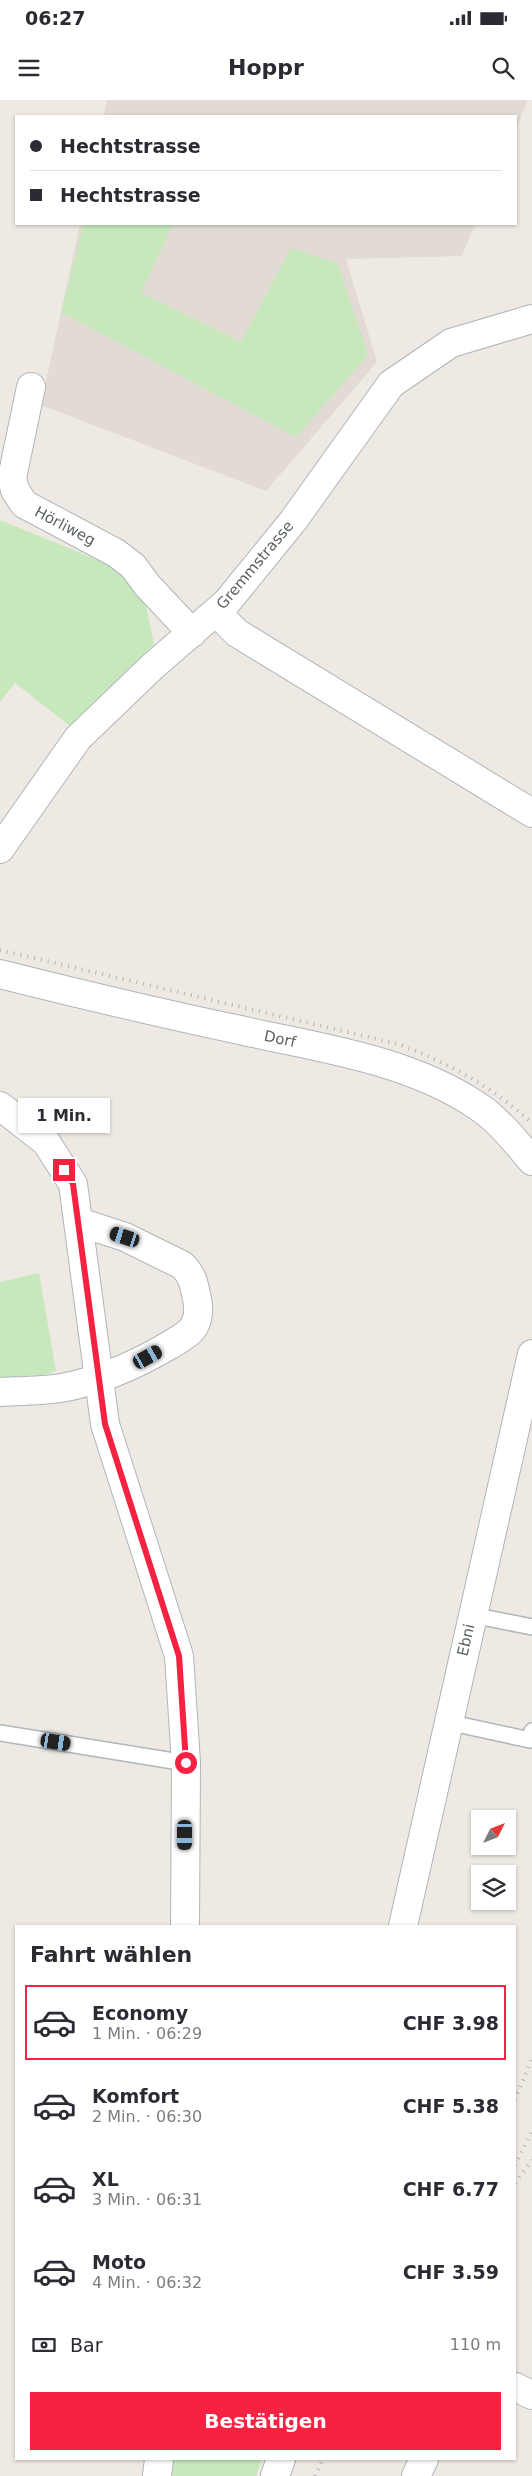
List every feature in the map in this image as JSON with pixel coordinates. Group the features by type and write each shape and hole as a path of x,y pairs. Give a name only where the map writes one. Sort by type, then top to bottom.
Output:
{"street":[{"name":"Gremmstrasse","path":"0,849 78,738 153,666 227,602 293,520 391,384 451,343 532,319"},
{"name":"Hörliweg","path":"31,387 12,478 19,497 24,504 116,552 133,566 147,585 192,633"},
{"path":"216,612 237,633 532,813"},
{"name":"Dorf","path":"0,974 140,1008 365,1058 416,1074 477,1105 499,1123 532,1161"},
{"path":"0,1106 46,1142 73,1184 105,1424 179,1656 186,1763 185,1925"},
{"path":"0,1392 60,1388 98,1380 135,1364 184,1336 192,1328 199,1309 193,1280 182,1264 125,1237 78,1222"},
{"name":"Ebni","path":"402,1925 532,1354"},
{"path":"516,2387 532,2395"},
{"path":"157,2476 159,2460"},
{"path":"275,2476 281,2460"},
{"path":"416,2476 424,2460"}],"lane":[{"path":"472,1615 532,1627"},
{"path":"447,1722 530,1740 532,1731"},
{"path":"0,1732 186,1763"}],"shaded area":[{"path":"107,100 528,100 517,126 517,115 104,115"},
{"path":"80,225 475,225 462,256 346,259 377,362 266,491 41,405"}],"green space":[{"path":"84,225 173,225 141,293 241,342 291,248 337,263 368,355 296,437 61,312"},
{"path":"0,520 122,570 146,606 154,644 70,726 15,683 0,702"},
{"path":"39,1273 56,1371 43,1375 0,1378 0,1282"},
{"path":"173,2460 262,2460 256,2476 171,2475"}],"railway":[{"path":"0,950 398,1044 435,1059 469,1077 501,1098 532,1123"},
{"path":"516,2098 532,2058"},
{"path":"516,2163 532,2131"},
{"path":"516,2182 532,2160"},
{"path":"315,2476 323,2460"}],"route":[{"path":"64,1170 73,1184 105,1424 179,1656 186,1763"}]}
